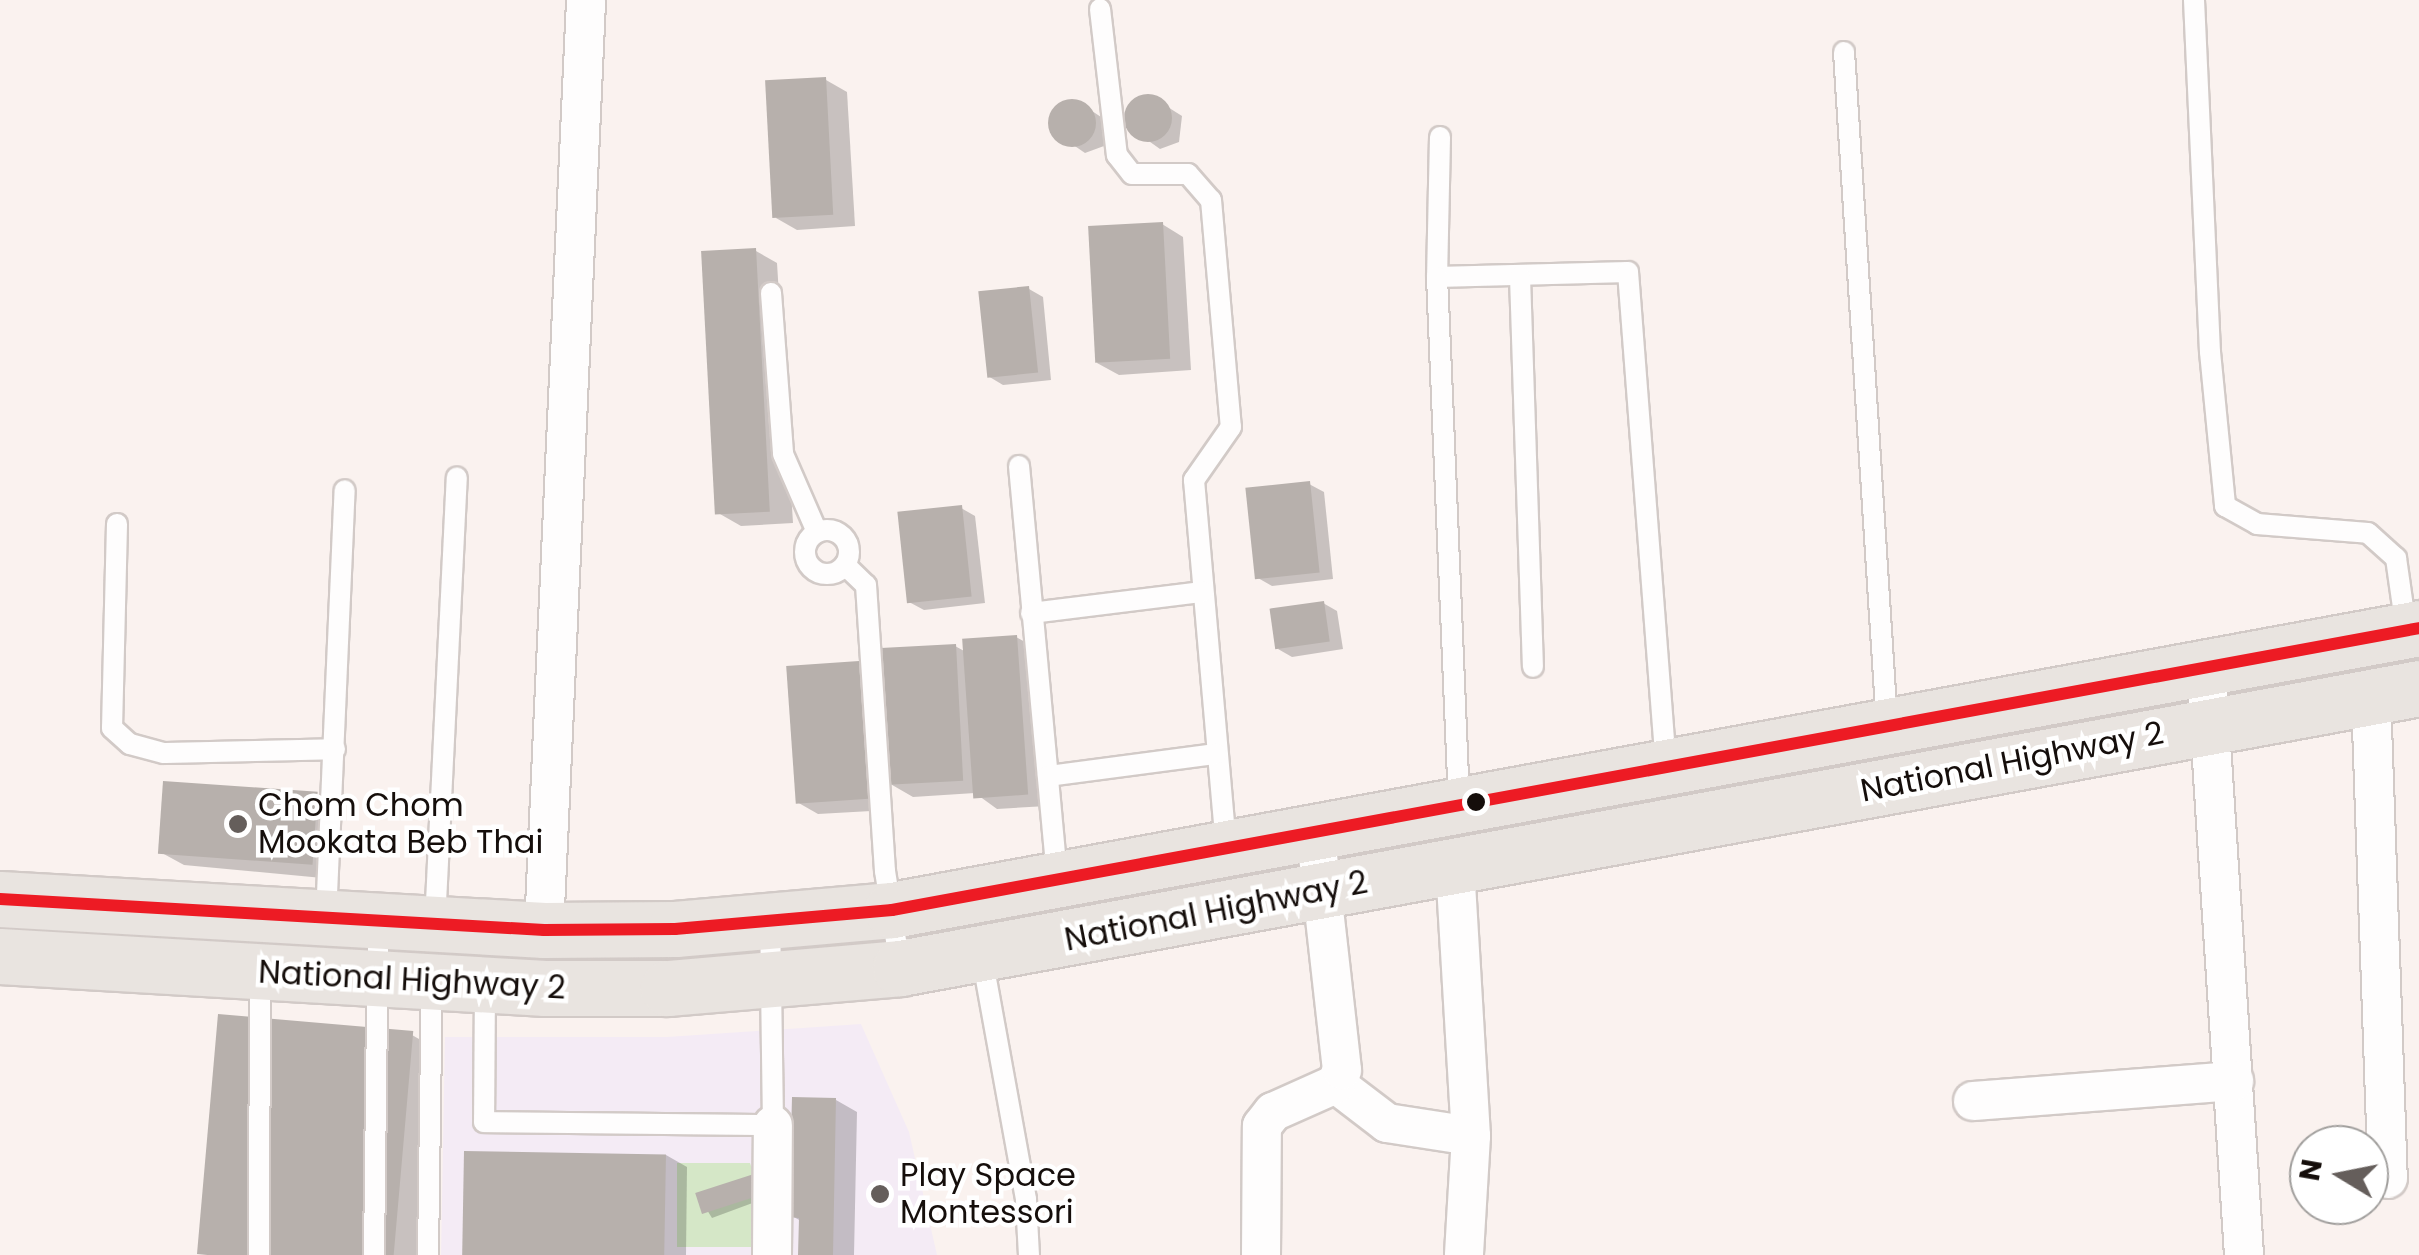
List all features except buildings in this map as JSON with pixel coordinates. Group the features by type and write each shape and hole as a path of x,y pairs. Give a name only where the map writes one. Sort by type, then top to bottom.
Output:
{"main road":[{"name":"National Highway 2","path":"0,898 261,945 321,977 376,981 544,930 770,922 892,910 2413,630"},
{"name":"National Highway 2","path":"0,956 261,945 352,921 459,956 668,988 900,968 2395,693"},
{"path":"321,977 352,921"}],"street":[{"path":"544,930 586,0"},
{"path":"2206,667 2214,724 2244,1255"},
{"path":"2389,1125 2395,693"},
{"path":"1261,1255 1262,1126 1274,1112 1336,1084 1342,1070 1315,832"},
{"path":"1455,867 1471,1136 1464,1255"},
{"path":"1973,1101 2234,1081"},
{"path":"1336,1084 1387,1124 1471,1136"},
{"path":"772,1125 772,1255"}],"lane":[{"path":"2194,0 2210,352 2226,506 2256,524 2368,533 2396,558 2413,630"},
{"path":"1100,10 1117,155 1132,174 1188,174 1211,200 1232,428 1194,480 1226,848"},
{"path":"1844,52 1888,727"},
{"path":"1440,137 1437,277 1460,805"},
{"path":"1437,277 1628,272 1666,768"},
{"path":"1520,277 1533,667"},
{"path":"771,293 782,454 817,532"},
{"path":"1019,466 1057,880"},
{"path":"428,1255 459,956 456,478"},
{"path":"345,490 335,749 352,921 376,981 374,1255"},
{"path":"117,524 112,728 130,744 164,754 335,749"},
{"path":"817,532 840,534 847,543 845,565 836,573 814,571 805,551 817,532"},
{"path":"845,565 866,585 900,968"},
{"path":"1032,613 1203,592"},
{"path":"1048,776 1216,754"},
{"path":"459,956 484,1122 772,1125 775,980 770,922"},
{"path":"259,1255 261,945"},
{"path":"982,955 1026,1200 1029,1255"}],"shaded area":[{"path":"861,1024 909,1132 937,1255 441,1255 445,1037 667,1037"}],"green space":[{"path":"677,1163 750,1163 763,1200 762,1247 677,1247"}],"transit line":[{"name":"2","path":"0,899 544,930 675,929 892,910 2419,628"}],"place":[{"name":"Chom Chom Mookata Beb Thai","path":"238,824"},
{"name":"Play Space Montessori","path":"880,1194"}]}
